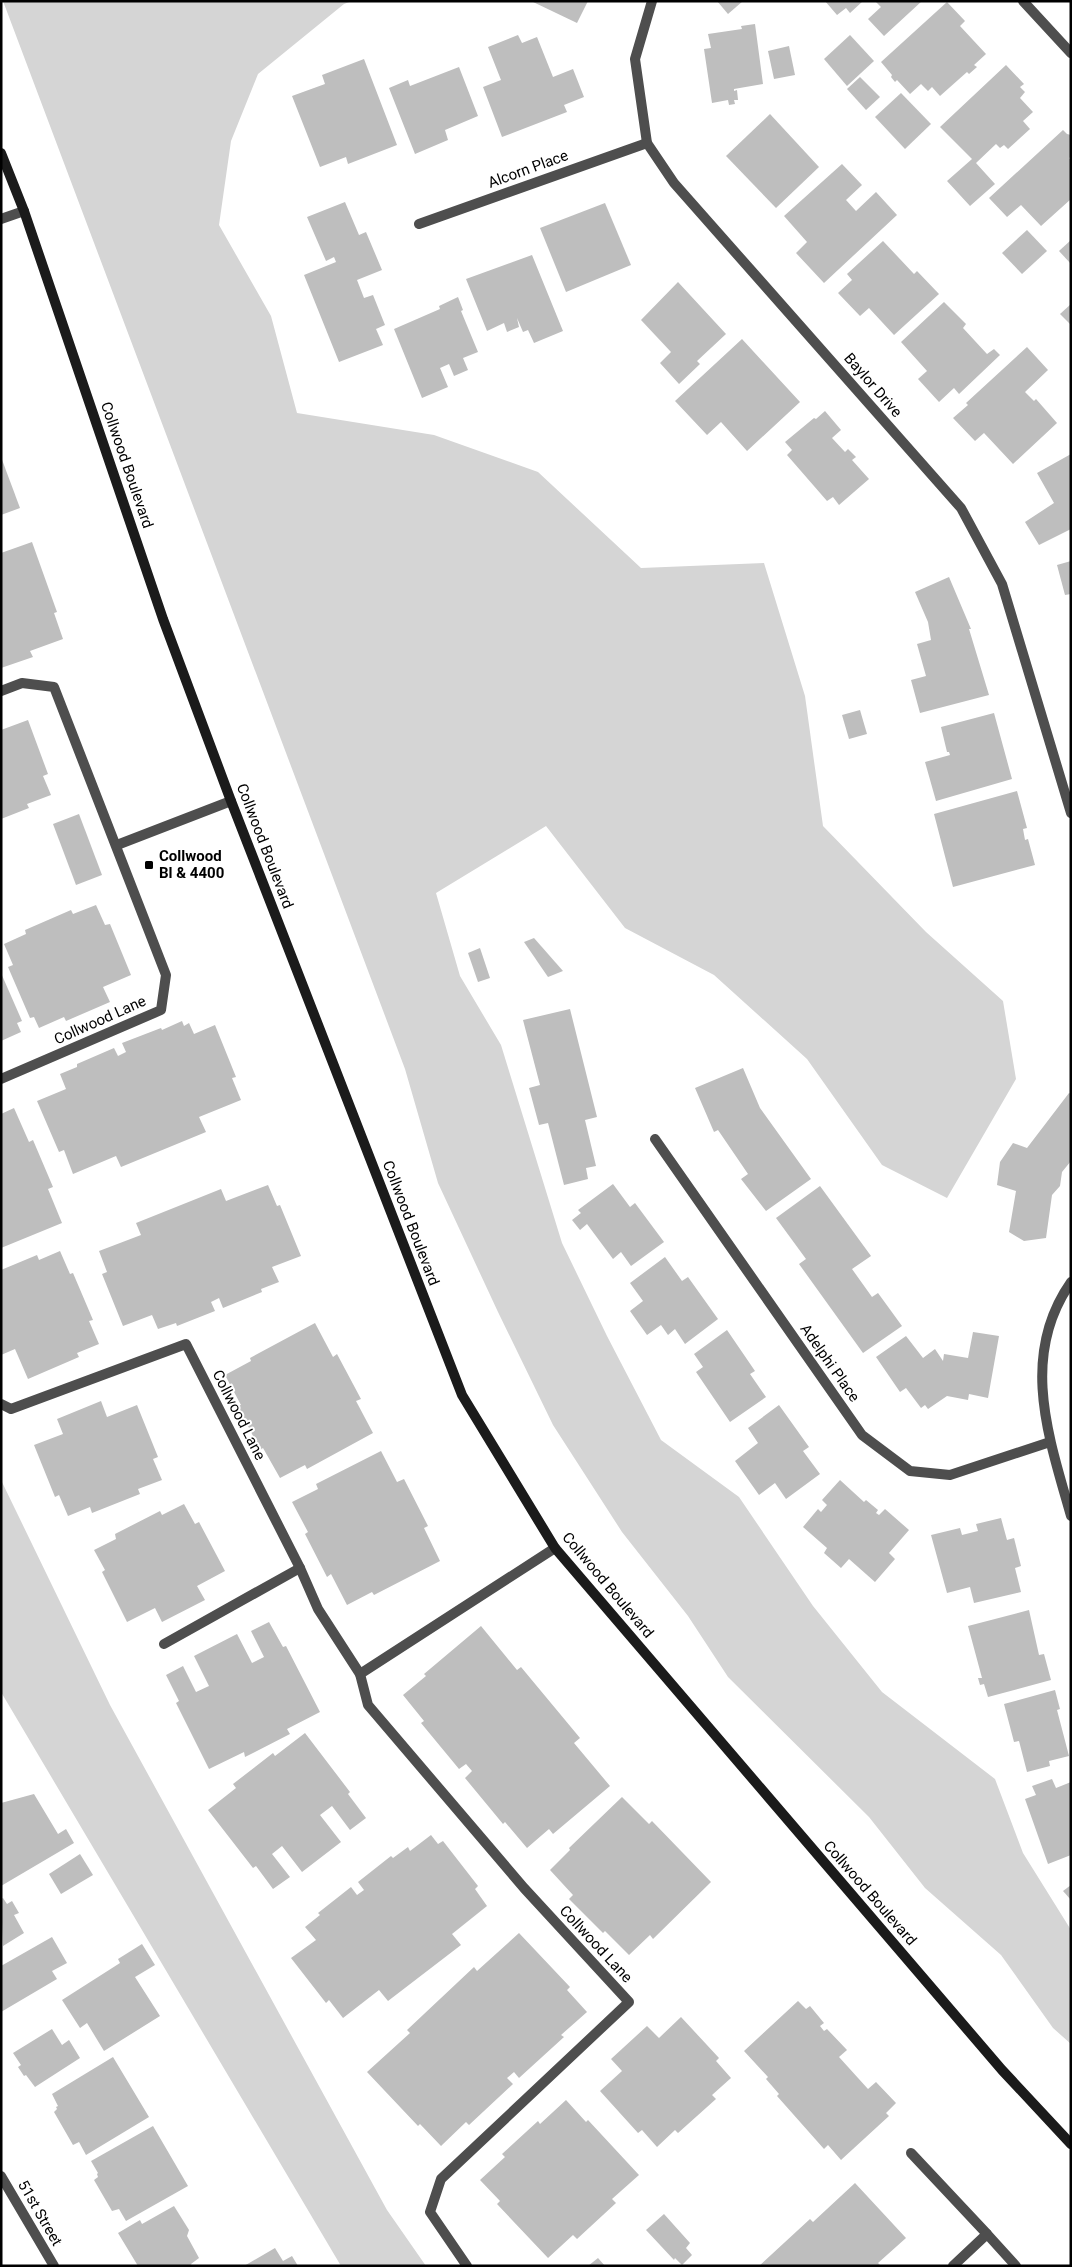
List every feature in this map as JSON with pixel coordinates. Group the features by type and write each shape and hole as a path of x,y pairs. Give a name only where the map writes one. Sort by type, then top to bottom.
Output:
{"main road":[{"name":"Collwood Boulevard","path":"1,153 24,211 164,619 231,801 462,1395 556,1548 1002,2070 1071,2144"}],"street":[{"name":"Baylor Drive","path":"652,1 635,58 648,143 674,183 961,508 1002,584 1071,813"},
{"path":"1023,1 1071,53"},
{"name":"Alcorn Place","path":"419,224 648,143"},
{"path":"1,219 24,211"},
{"name":"Collwood Lane","path":"1,691 22,683 54,688 166,975 161,1010 1,1079"},
{"path":"116,845 231,801"},
{"name":"Adelphi Place","path":"655,1138 862,1435 910,1471 950,1475 1050,1442"},
{"path":"1071,1282 1054,1315 1045,1344 1042,1369 1042,1394 1050,1442 1071,1516"},
{"name":"Collwood Lane","path":"1,1404 11,1409 186,1344 300,1568 318,1609 360,1674 368,1705 524,1888 629,2002 442,2179 430,2212 467,2266"},
{"path":"360,1674 556,1548"},
{"path":"164,1644 300,1568"},
{"path":"911,2153 1016,2266"},
{"name":"51st Street","path":"1,2176 54,2266"},
{"path":"953,2266 987,2234"}],"shaded area":[{"path":"3,1 352,1 344,4 258,74 231,141 219,225 271,316 297,413 434,435 538,472 641,568 764,563 805,696 823,826 926,932 1003,1001 1016,1079 947,1198 882,1165 807,1059 714,975 625,928 546,826 436,893 460,976 501,1045 562,1243 607,1336 661,1440 739,1497 813,1606 882,1692 995,1779 1023,1853 1071,1930 1071,2044 1053,2028 1001,1955 925,1888 869,1817 728,1677 688,1616 622,1532 553,1425 438,1183 405,1069"},
{"path":"1,1480 110,1705 387,2210 426,2266 341,2266 1,1692"}],"building":[{"path":"531,1 588,1 577,23"},
{"path":"717,1 743,1 728,14"},
{"path":"825,1 863,1 850,13 846,8 837,15"},
{"path":"875,1 922,1 884,36 868,19 881,7"},
{"path":"947,2 965,21 960,26 986,54 974,65 977,67 969,74 967,72 940,96 932,87 928,91 921,84 910,94 897,80 895,82 891,77 892,75 881,62"},
{"path":"755,24 763,84 734,89 734,91 737,90 738,100 734,100 735,104 729,105 728,100 712,103 704,49 711,48 708,34 742,29 741,26"},
{"path":"518,35 522,43 537,37 553,77 573,69 584,97 564,105 567,112 502,137 483,87 501,80 488,47"},
{"path":"850,35 874,61 847,86 824,59"},
{"path":"789,46 795,75 774,79 768,51"},
{"path":"364,59 397,145 348,164 346,157 320,167 292,96 325,84 322,75"},
{"path":"1006,65 1024,84 1020,87 1025,92 1020,98 1033,112 1023,121 1030,129 1008,149 1004,145 1000,148 996,144 976,163 995,184 970,206 947,181 972,159 940,127"},
{"path":"459,67 478,116 445,130 448,140 415,154 389,88 408,80 410,86"},
{"path":"860,77 880,97 866,110 847,89"},
{"path":"901,93 931,124 905,149 875,117"},
{"path":"770,114 819,167 776,208 726,156"},
{"path":"1063,130 1071,135 1071,157 1069,158 1071,160 1071,199 1041,226 1021,205 1007,217 989,198"},
{"path":"842,164 862,185 846,200 856,211 876,192 897,215 824,283 796,253 807,242 784,216"},
{"path":"345,202 359,235 366,232 382,270 357,280 364,298 373,295 385,325 376,329 383,345 339,362 304,275 336,262 334,257 326,261 307,217"},
{"path":"605,203 631,265 566,292 540,228"},
{"path":"1027,230 1047,251 1022,274 1002,253"},
{"path":"1071,240 1071,264 1059,251"},
{"path":"883,241 914,274 917,271 939,294 894,335 869,308 860,316 838,293 852,280 847,274"},
{"path":"532,255 563,331 534,343 528,330 523,332 517,318 519,327 507,332 504,323 487,331 466,279"},
{"path":"678,282 726,334 697,361 700,364 679,384 660,363 671,352 641,320"},
{"path":"458,297 463,310 461,311 478,352 463,358 468,370 454,376 449,364 440,368 448,387 422,398 394,329 440,309 439,306"},
{"path":"944,302 966,324 963,328 987,354 994,349 1000,355 959,394 954,388 939,402 918,379 927,371 901,342"},
{"path":"1071,304 1071,325 1060,314"},
{"path":"742,339 800,402 747,451 721,422 707,435 675,401"},
{"path":"1027,347 1048,370 1025,392 1034,401 1036,399 1057,423 1013,464 984,433 975,441 953,418 968,405 966,403"},
{"path":"825,411 841,430 832,438 845,452 848,449 856,457 852,460 869,479 839,505 833,497 827,501 787,455 792,450 785,442"},
{"path":"1071,454 1071,529 1039,545 1025,522 1054,503 1037,473"},
{"path":"1,457 20,508 1,515"},
{"path":"32,542 57,612 54,613 63,639 30,651 33,657 1,668 1,553"},
{"path":"1071,561 1071,594 1065,595 1057,565"},
{"path":"949,577 971,629 969,629 989,695 920,713 911,680 926,676 917,644 931,640 928,622 915,592"},
{"path":"860,710 867,734 849,739 842,715"},
{"path":"994,713 1012,779 936,801 925,762 950,755 947,752 941,727"},
{"path":"28,720 48,774 43,776 51,795 27,804 29,808 1,819 1,730"},
{"path":"1017,791 1027,828 1023,829 1025,840 1028,839 1035,865 953,887 934,814"},
{"path":"79,814 102,875 76,885 53,824"},
{"path":"96,905 105,925 110,924 131,975 103,987 110,1002 66,1021 64,1017 39,1028 34,1017 30,1018 8,967 13,965 4,944 26,934 25,930 71,910 73,914"},
{"path":"534,938 563,971 548,977 524,942"},
{"path":"480,948 490,978 478,982 468,953"},
{"path":"1,973 22,1021 17,1023 21,1032 1,1041"},
{"path":"570,1009 597,1117 585,1120 596,1166 586,1168 588,1179 564,1185 548,1123 539,1125 529,1088 540,1085 523,1020"},
{"path":"182,1021 184,1026 189,1023 194,1034 215,1025 236,1077 232,1078 241,1100 199,1117 206,1132 121,1167 116,1156 73,1174 64,1150 59,1152 37,1101 66,1089 60,1074 77,1067 77,1064 114,1048 118,1056 126,1052 122,1043 161,1028 162,1030"},
{"path":"743,1068 760,1108 811,1179 766,1211 741,1179 748,1174 718,1130 714,1132 695,1088"},
{"path":"1069,1093 1071,1094 1071,1161 1062,1172 1060,1186 1052,1195 1046,1238 1024,1241 1009,1232 1016,1191 997,1185 1000,1162 1013,1143 1027,1148"},
{"path":"14,1108 29,1142 33,1140 53,1187 48,1189 62,1223 1,1248 1,1114"},
{"path":"613,1184 630,1207 635,1203 664,1242 631,1266 621,1252 613,1259 587,1224 580,1230 572,1220 581,1213 578,1210"},
{"path":"268,1185 277,1206 280,1205 301,1256 272,1267 279,1282 261,1289 262,1292 223,1308 219,1298 211,1302 215,1311 177,1326 176,1323 158,1329 152,1315 123,1326 102,1274 107,1272 99,1251 141,1235 136,1223 221,1189 226,1201"},
{"path":"820,1186 871,1256 852,1269 872,1297 878,1293 902,1326 863,1353 799,1264 806,1259 776,1218"},
{"path":"60,1251 70,1274 73,1273 93,1320 89,1321 99,1344 77,1353 79,1357 28,1379 15,1349 1,1355 1,1270 37,1255 39,1260"},
{"path":"665,1257 682,1281 688,1277 718,1319 685,1344 675,1329 668,1335 661,1325 647,1335 630,1311 643,1301 630,1283"},
{"path":"315,1323 333,1357 337,1354 361,1399 356,1401 373,1433 307,1469 305,1465 280,1478 263,1448 260,1450 238,1406 241,1405 225,1375 251,1361 250,1358"},
{"path":"727,1330 755,1371 750,1374 766,1397 730,1422 696,1372 703,1367 694,1354"},
{"path":"973,1332 999,1336 988,1398 969,1394 968,1400 947,1396 928,1409 925,1405 921,1408 906,1388 900,1392 876,1357 906,1336 923,1358 935,1349 943,1361 944,1354 968,1358"},
{"path":"101,1401 107,1417 137,1405 158,1457 153,1459 162,1480 138,1489 140,1494 92,1513 90,1507 68,1516 59,1495 55,1497 34,1445 63,1434 57,1419"},
{"path":"779,1405 809,1447 803,1451 820,1474 786,1499 775,1483 759,1495 735,1461 758,1443 748,1428"},
{"path":"381,1451 397,1482 404,1479 428,1526 424,1528 440,1561 374,1595 372,1592 347,1605 331,1574 327,1577 305,1534 308,1532 292,1502 318,1489 316,1484"},
{"path":"840,1480 864,1502 866,1500 878,1510 876,1513 879,1515 885,1509 909,1530 889,1553 895,1559 875,1582 849,1559 841,1568 824,1553 827,1548 803,1527 818,1509 821,1512 827,1505 822,1500"},
{"path":"184,1504 195,1524 199,1522 225,1571 197,1586 205,1600 162,1622 155,1608 127,1622 102,1572 105,1570 94,1550 116,1539 115,1534 160,1511 162,1515"},
{"path":"1001,1518 1007,1540 1014,1538 1021,1566 1015,1568 1021,1592 974,1603 970,1587 947,1593 931,1535 960,1528 962,1535 978,1531 976,1524"},
{"path":"1029,1610 1039,1655 1044,1654 1051,1680 988,1697 984,1684 980,1685 978,1678 982,1678 968,1626"},
{"path":"269,1622 283,1647 286,1646 320,1712 287,1729 290,1734 245,1757 244,1752 209,1769 176,1703 179,1701 166,1675 183,1666 196,1692 209,1686 194,1656 237,1634 252,1663 264,1657 251,1631"},
{"path":"481,1626 517,1670 521,1667 580,1738 574,1743 610,1786 553,1834 549,1829 527,1848 505,1822 503,1824 465,1778 472,1771 466,1764 459,1769 421,1723 424,1721 403,1695 426,1676 424,1674"},
{"path":"1055,1690 1060,1709 1057,1710 1069,1756 1049,1761 1050,1766 1027,1772 1019,1741 1014,1742 1004,1704"},
{"path":"305,1733 350,1792 348,1794 366,1818 350,1830 332,1806 320,1815 341,1842 302,1872 282,1846 272,1854 290,1877 273,1889 256,1866 253,1868 208,1810 236,1788 233,1784 273,1753 275,1756"},
{"path":"1052,1779 1056,1788 1071,1782 1071,1855 1048,1864 1025,1799 1036,1795 1032,1786"},
{"path":"34,1794 58,1834 66,1829 74,1843 1,1886 1,1803"},
{"path":"622,1797 649,1824 652,1821 711,1882 653,1939 650,1935 629,1955 605,1931 603,1933 569,1899 573,1895 550,1870 570,1850 569,1848"},
{"path":"431,1835 438,1844 443,1841 478,1886 475,1889 487,1906 452,1934 461,1945 388,2001 379,1990 343,2018 329,2000 326,2003 291,1958 316,1940 305,1927 320,1915 318,1913 351,1887 357,1895 364,1890 358,1882 391,1856 393,1858 408,1847 410,1851"},
{"path":"80,1854 93,1875 61,1894 49,1874"},
{"path":"1071,1885 1071,1900 1063,1891"},
{"path":"3,1898 7,1904 12,1901 19,1913 14,1915 24,1933 3,1946 1,1899"},
{"path":"519,1933 570,1987 567,1990 587,2012 561,2035 564,2037 519,2078 514,2072 507,2078 513,2084 469,2125 466,2122 441,2146 420,2124 418,2126 367,2072 410,2033 407,2030 474,1967 477,1971"},
{"path":"52,1937 67,1963 52,1971 57,1979 1,2012 1,1966"},
{"path":"142,1944 155,1965 135,1977 160,2016 104,2051 87,2023 80,2028 62,2000 120,1963 118,1959"},
{"path":"798,2001 806,2009 810,2006 824,2023 820,2026 824,2031 827,2029 847,2050 839,2057 868,2089 876,2082 896,2103 886,2113 889,2116 841,2160 828,2145 824,2149 777,2096 779,2094 766,2079 768,2077 744,2051"},
{"path":"681,2017 719,2058 716,2061 731,2078 712,2095 716,2099 678,2133 675,2130 657,2147 642,2130 638,2133 600,2091 622,2071 611,2059 647,2026 659,2038"},
{"path":"52,2029 62,2045 69,2040 80,2058 35,2087 18,2067 21,2065 13,2053"},
{"path":"113,2057 149,2117 86,2155 79,2142 73,2145 54,2112 58,2106 52,2094"},
{"path":"566,2100 586,2122 588,2120 639,2175 612,2199 616,2203 577,2239 573,2235 548,2258 497,2204 500,2201 480,2180 505,2157 502,2154 538,2121 540,2124"},
{"path":"153,2126 188,2186 126,2221 119,2209 112,2211 94,2180 98,2177 98,2173 91,2161"},
{"path":"855,2183 906,2238 878,2263 881,2266 759,2266 810,2219 813,2222"},
{"path":"174,2206 189,2230 187,2236 199,2258 191,2264 192,2266 138,2266 118,2233 140,2220 142,2224"},
{"path":"664,2214 690,2243 686,2248 692,2255 682,2265 675,2258 674,2260 646,2230"},
{"path":"275,2248 283,2261 292,2256 298,2266 244,2266"},
{"path":"598,2258 605,2266 588,2266"}],"place":[{"name":"Collwood Bl & 4400","path":"149,865"}]}
